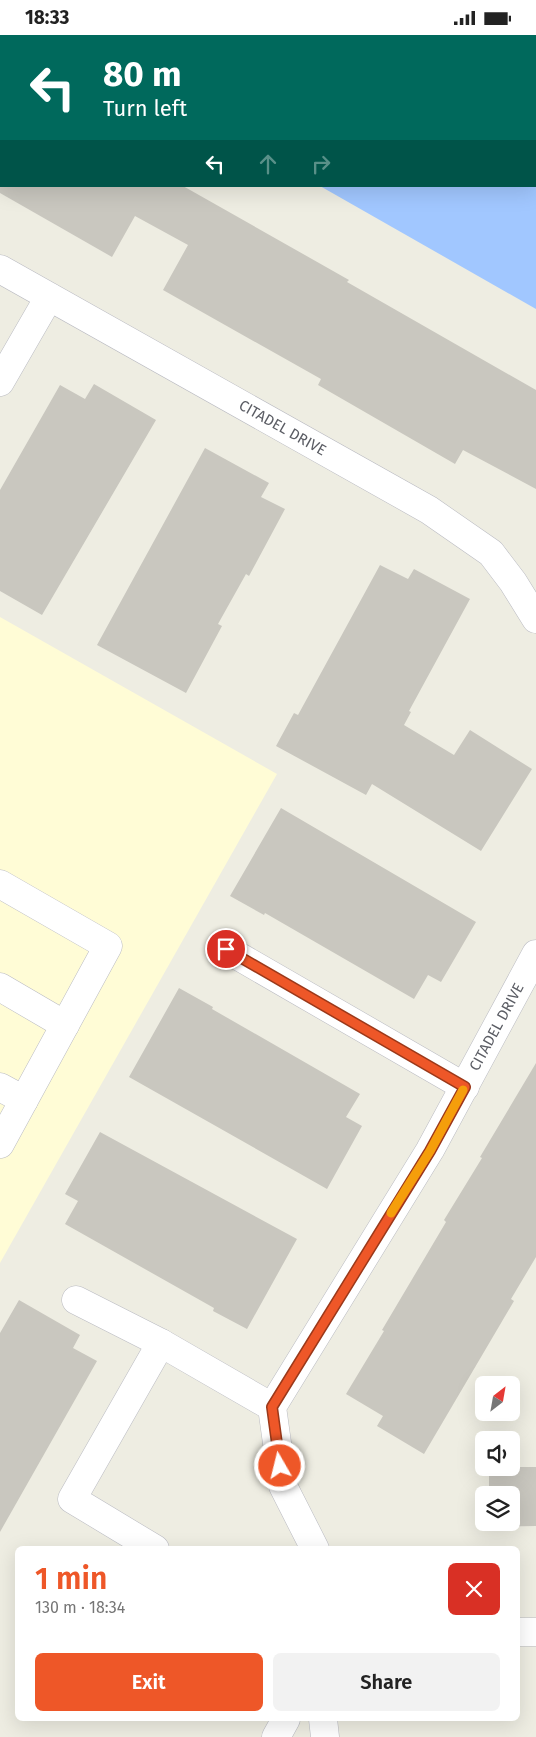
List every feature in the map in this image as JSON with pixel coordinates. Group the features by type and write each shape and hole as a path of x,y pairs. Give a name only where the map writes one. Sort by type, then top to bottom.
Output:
{"street":[{"name":"CITADEL DRIVE","path":"0,269 429,510 491,553 513,581 536,619"},
{"path":"0,382 49,297"},
{"path":"0,884 108,946 0,1144"},
{"path":"226,949 465,1087"},
{"name":"CITADEL DRIVE","path":"272,1407 430,1151 536,954"},
{"path":"0,987 65,1025"},
{"path":"0,1087 24,1100"},
{"path":"76,1300 161,1343 272,1407 283,1486 313,1546"},
{"path":"150,1546 72,1499 161,1343"},
{"path":"520,1632 536,1632"},
{"path":"276,1737 285,1721"},
{"path":"323,1721 325,1737"}],"shaded area":[{"path":"0,617 277,774 0,1263"}],"water":[{"path":"322,187 536,187 536,309"}],"building":[{"path":"0,187 185,187 349,280 347,282 536,390 536,489 463,450 455,464 318,385 321,379 163,290 188,245 135,216 112,257 0,193"},
{"path":"94,384 156,420 42,615 0,591 0,490 60,385 85,399"},
{"path":"205,448 269,483 261,497 285,509 249,576 246,574 218,624 222,626 186,693 97,645"},
{"path":"380,565 408,579 414,569 470,599 409,711 411,712 404,725 454,755 470,730 532,769 481,851 372,784 366,795 276,746 294,713 298,715"},
{"path":"281,808 476,922 441,982 428,975 414,999 265,913 264,915 230,896"},
{"path":"179,988 360,1094 346,1117 362,1126 327,1189 129,1077"},
{"path":"536,1063 536,1257 511,1299 514,1301 424,1454 377,1426 383,1416 346,1394 446,1222 444,1220 482,1158 480,1157"},
{"path":"100,1132 297,1239 247,1329 213,1311 214,1308 65,1224 78,1201 65,1194"},
{"path":"19,1300 80,1335 73,1348 97,1361 0,1532 0,1333"},
{"path":"520,1467 536,1467 536,1526 520,1526 520,1486 489,1486 489,1476 520,1476"}],"slow traffic":[{"path":"391,1213 430,1151 463,1090"}],"route":[{"path":"226,949 465,1087 430,1151 272,1407 280,1466"}]}
